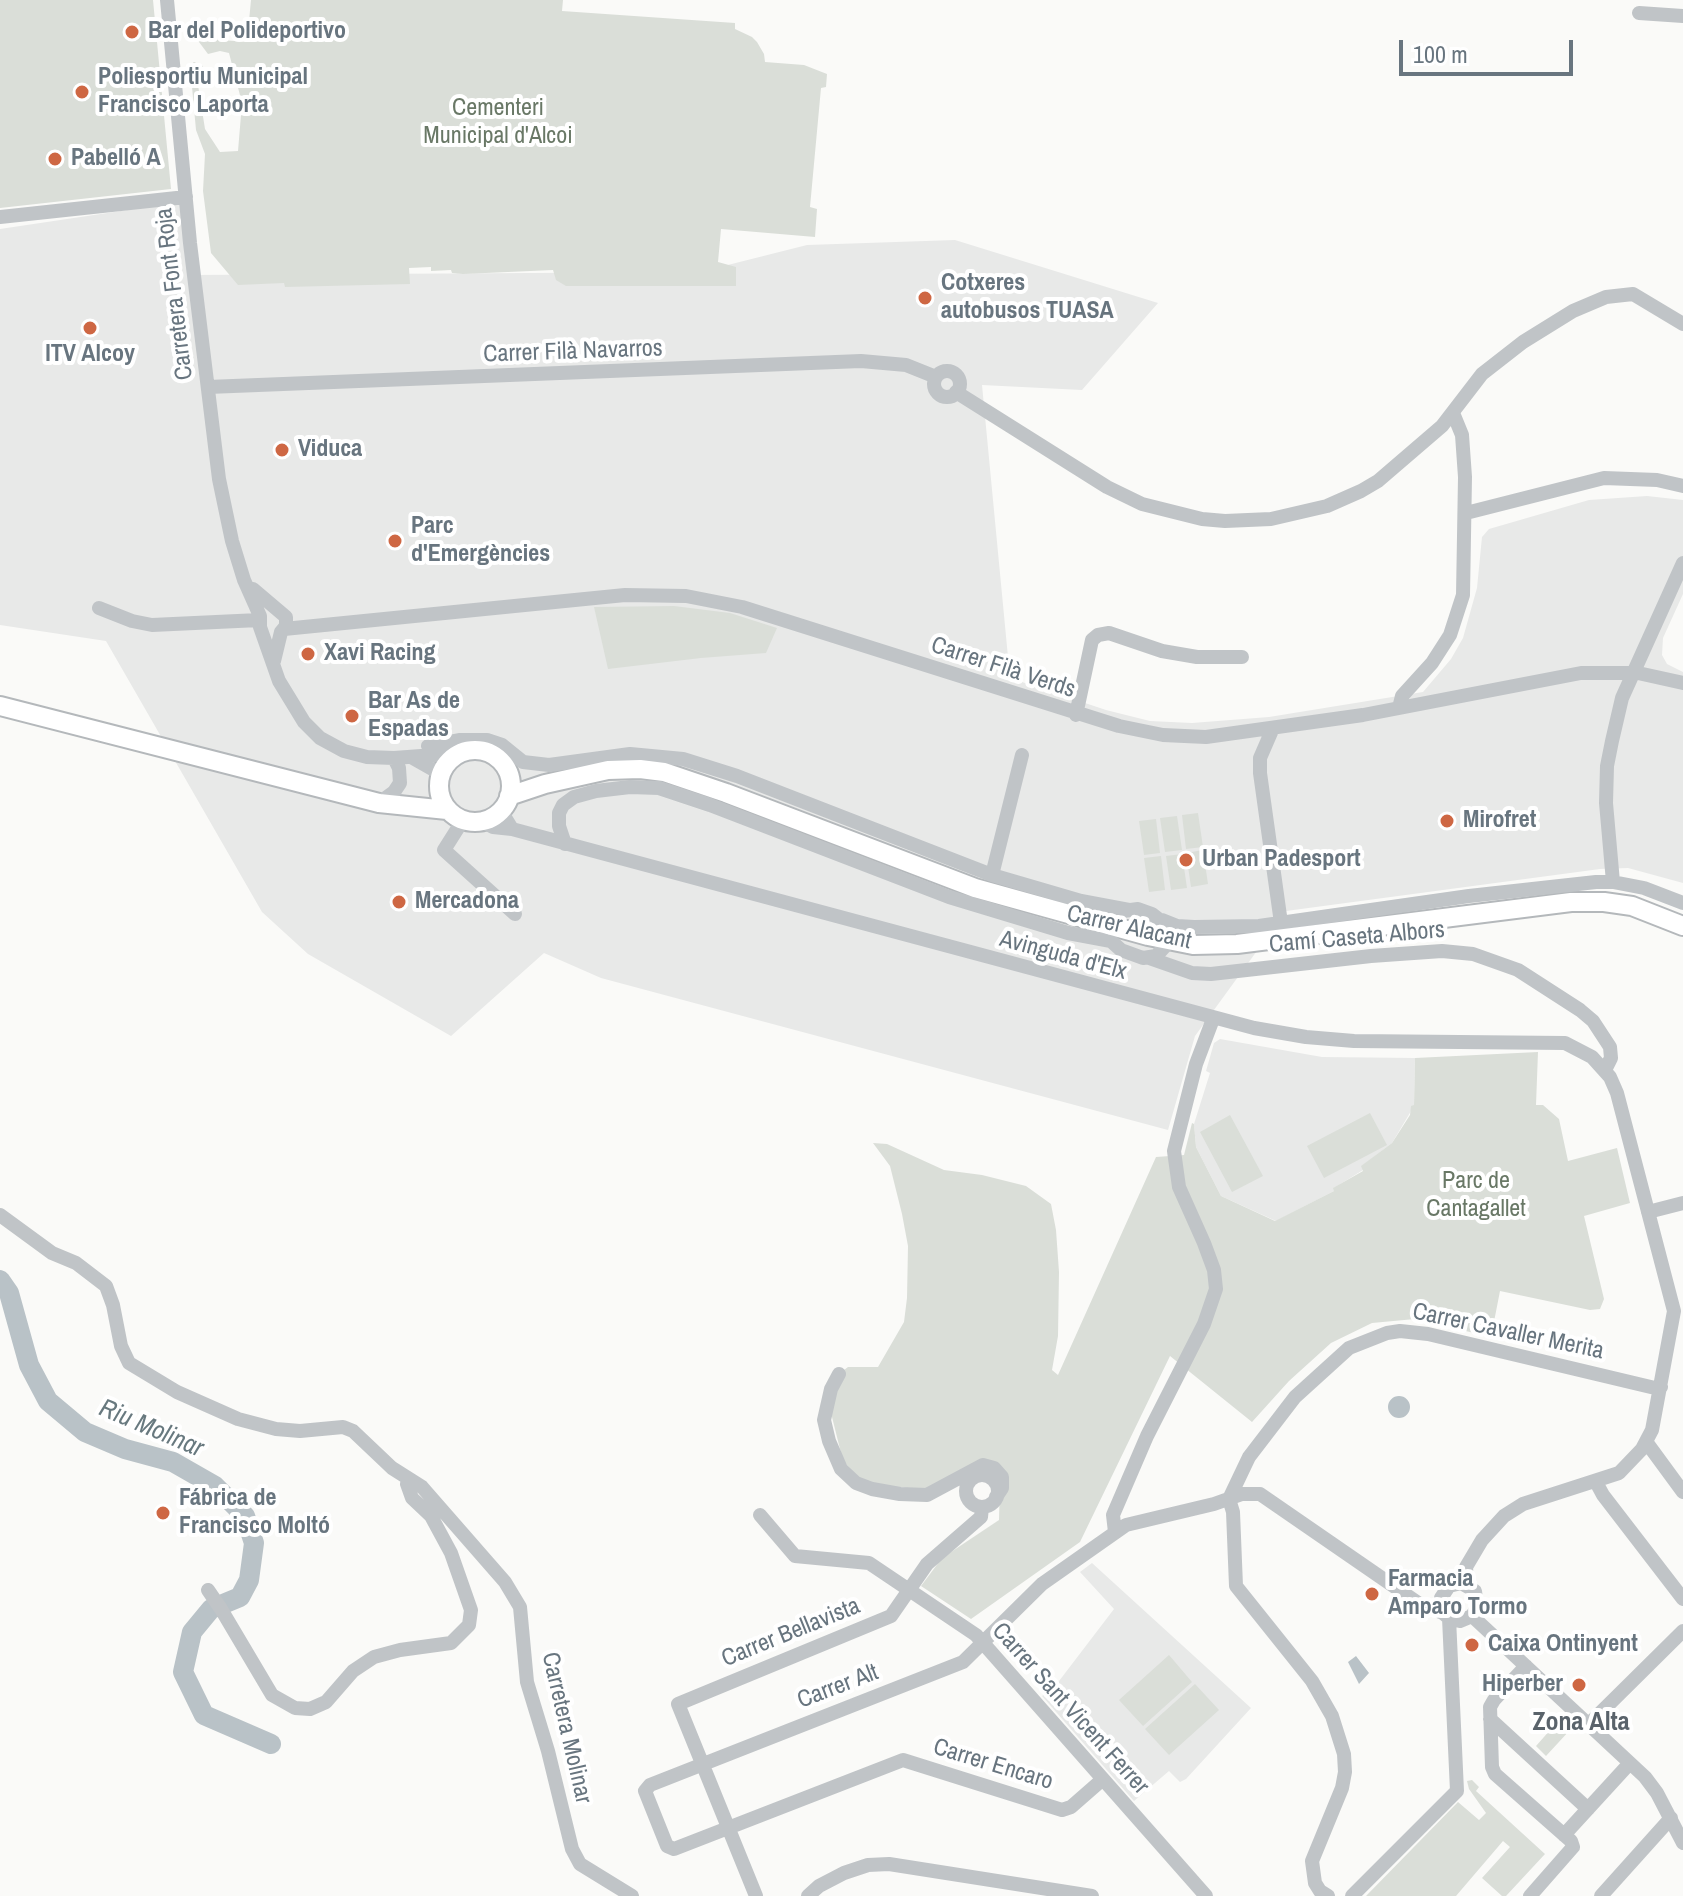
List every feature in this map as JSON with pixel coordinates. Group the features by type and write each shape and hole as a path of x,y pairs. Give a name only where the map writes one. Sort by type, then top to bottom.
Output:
{"main road":[{"path":"0,706 379,803 400,807 447,810 472,821 505,804 509,775 503,764 485,751 462,753 449,761 422,798 400,807"},
{"name":"Carrer Alacant","path":"505,804 545,784 608,770 664,772 695,781 945,878 1088,920 1116,923 1162,939 1193,945 1237,944 1571,902 1632,906 1683,926"},
{"name":"Carrer Alacant","path":"509,775 545,784"},
{"path":"440,777 439,793 447,810"}],"street":[{"name":"Carretera Font Roja","path":"167,0 220,489 244,580 279,681 296,711 320,738 352,754 394,758 462,753"},
{"path":"1639,13 1683,16"},
{"path":"0,217 186,197"},
{"path":"1399,708 1402,696 1443,648 1457,618 1464,581 1464,449 1459,424 1453,413 1482,374 1500,359 1546,326 1606,297 1626,294 1641,297 1683,324"},
{"name":"Carrer Filà Navarros","path":"208,387 861,361 906,365 936,377 946,371 954,374 960,385 956,392 1122,495 1162,510 1225,521 1291,516 1353,495 1392,471 1453,413"},
{"path":"1466,513 1604,478 1657,480 1683,486"},
{"path":"1613,882 1606,803 1607,766 1622,698 1683,563"},
{"path":"244,580 281,622"},
{"name":"Carrer Filà Verds","path":"281,622 311,625 625,595 686,596 742,607 1076,715 1163,735 1206,737 1399,708 1581,673 1633,673 1683,683"},
{"path":"99,608 152,625 261,622"},
{"path":"261,622 265,610 281,622"},
{"path":"261,622 271,635 281,622"},
{"path":"273,664 281,622"},
{"path":"1076,715 1092,640 1098,635 1109,633 1162,651 1197,657 1242,657"},
{"path":"1273,728 1260,758 1260,773 1281,923"},
{"name":"Carrer Alacant","path":"411,757 428,746 471,739 502,745 523,762 535,765 557,765 630,754 663,756 716,769 992,875 1081,901 1116,923"},
{"path":"992,875 1022,755"},
{"name":"Carrer Alacant","path":"659,788 640,769 663,756"},
{"path":"411,757 440,777"},
{"path":"379,803 400,783 399,768 394,758"},
{"name":"Carrer Alacant","path":"565,844 559,826 559,813 563,805 574,797 630,787 659,788 949,897 1068,933 1116,923"},
{"path":"505,804 512,829"},
{"path":"472,821 444,850 515,914"},
{"name":"Avinguda d'Elx","path":"472,821 512,829 1213,1019 1277,1033 1354,1041 1565,1043 1585,1052 1605,1070"},
{"name":"Carrer Alacant","path":"1162,939 1177,926 1231,928 1281,923 1520,889 1613,882 1644,888 1683,903"},
{"path":"1149,912 1162,939 1124,952 1116,923 1149,912"},
{"name":"Camí Caseta Albors","path":"1162,939 1192,973 1211,974 1371,956 1442,951 1473,954 1518,970 1593,1021 1610,1047 1611,1058 1605,1070"},
{"path":"1115,1532 1113,1515 1147,1436 1204,1324 1216,1289 1214,1270 1175,1176 1174,1151 1196,1064 1213,1019"},
{"path":"1605,1070 1617,1093 1674,1311 1683,1326"},
{"path":"1648,1212 1683,1203"},
{"name":"Carretera Molinar","path":"0,1215 52,1253 76,1263 106,1286 121,1346 129,1363 177,1392 238,1419 276,1429 300,1431 343,1427 353,1431 392,1468 422,1487 505,1582 520,1607 527,1682 572,1849 580,1864 632,1896"},
{"path":"1467,1585 1466,1567 1482,1540 1504,1516 1523,1504 1596,1482 1626,1468 1647,1443 1661,1387 1674,1311"},
{"name":"Carrer Cavaller Merita","path":"1229,1499 1243,1467 1281,1413 1326,1367 1360,1342 1387,1333 1428,1334 1661,1387"},
{"path":"839,1374 831,1389 824,1420 841,1469 856,1483 900,1494 927,1495 983,1465 994,1468 1002,1477 1002,1488 996,1497 989,1505 982,1507 967,1497 967,1487 973,1478 983,1475 992,1479 997,1488 996,1497"},
{"path":"1647,1443 1683,1492"},
{"path":"1243,1467 1247,1480 1260,1494 1421,1605 1446,1616 1460,1621 1472,1616 1478,1600 1475,1591 1467,1585 1454,1584 1445,1590 1440,1603 1446,1616 1457,1791 1352,1896"},
{"path":"215,1600 272,1695 295,1708 319,1706 326,1702 353,1671 374,1657 451,1643 469,1625 471,1610 451,1553 431,1516 412,1498 407,1484 409,1479"},
{"path":"1596,1482 1683,1599"},
{"name":"Carrer Alt","path":"728,1829 674,1849 667,1846 646,1788 963,1662 1042,1584 1115,1532 1136,1522 1248,1493 1260,1494"},
{"path":"1229,1499 1233,1512 1236,1586 1312,1681 1332,1716 1344,1754 1342,1788 1316,1847 1311,1868 1315,1883 1328,1896"},
{"name":"Carrer Bellavista","path":"702,1764 678,1704 891,1616 927,1564 981,1517 982,1507"},
{"name":"Carrer Sant Vicent Ferrer","path":"760,1515 795,1556 869,1563 983,1643 1206,1896"},
{"path":"1472,1616 1589,1724 1657,1793 1683,1843"},
{"path":"1589,1724 1683,1631"},
{"path":"1526,1666 1490,1707 1492,1767 1495,1774 1571,1841 1573,1847 1530,1896"},
{"path":"1490,1719 1588,1809"},
{"name":"Carrer Encaro","path":"728,1829 903,1760 1062,1810 1071,1807 1103,1779"},
{"path":"702,1764 756,1896"},
{"path":"1564,1835 1629,1764"},
{"path":"1601,1896 1671,1818"},
{"path":"808,1896 819,1886 844,1873 868,1865 889,1864 1092,1896"}],"shaded area":[{"path":"181,202 190,275 700,272 807,245 955,240 1158,303 1082,390 982,385 1010,678 1106,710 1150,721 1192,723 1269,717 1423,692 1451,659 1463,638 1477,588 1482,537 1489,529 1589,500 1647,496 1683,500 1683,594 1663,638 1662,655 1667,664 1683,672 1683,883 1628,868 1600,869 1286,911 1195,1036 1168,1130 601,978 544,953 451,1036 308,954 262,912 106,641 0,625 0,229"},
{"path":"1220,1039 1322,1057 1415,1058 1414,1106 1392,1143 1362,1166 1363,1170 1334,1188 1334,1191 1276,1221 1221,1196 1196,1147 1194,1124 1210,1073 1206,1071 1214,1043"},
{"path":"1399,1396 1407,1399 1410,1407 1407,1415 1399,1418 1391,1415 1388,1407 1391,1399"},
{"path":"1092,1563 1251,1708 1186,1779 1180,1782 1169,1771 1134,1801 1042,1696 1056,1685 1114,1609 1080,1572"},
{"path":"1356,1656 1369,1673 1359,1684 1348,1662"}],"green space":[{"name":"Poliesportiu Municipal Francisco Laporta","path":"0,0 153,0 171,189 0,208"},
{"name":"Cementeri Municipal d'Alcoi","path":"251,0 563,0 562,11 735,23 735,29 757,42 765,62 804,65 827,74 826,87 821,88 810,207 817,209 815,237 721,229 718,262 736,267 736,286 566,286 556,280 553,270 463,274 452,273 451,270 431,271 431,267 409,268 410,284 238,285 211,253 203,191 205,154 196,130 190,65 194,62 203,66 198,85 205,129 220,152 238,151 242,103 229,53 220,51 208,54 196,38 247,42"},
{"path":"674,606 730,613 777,628 766,653 608,669 594,607"},
{"path":"1198,813 1203,847 1186,849 1182,815"},
{"path":"1177,816 1182,850 1165,852 1160,818"},
{"path":"1156,819 1160,853 1144,855 1139,821"},
{"path":"1203,850 1208,884 1191,887 1186,853"},
{"path":"1182,854 1187,888 1171,890 1166,856"},
{"path":"1161,856 1165,890 1149,892 1144,858"},
{"name":"Parc de Cantagallet","path":"1538,1052 1536,1105 1543,1105 1559,1119 1568,1161 1617,1148 1630,1203 1584,1216 1604,1299 1600,1309 1590,1310 1500,1291 1491,1337 1415,1319 1372,1323 1331,1343 1289,1381 1252,1422 1170,1356 1080,1542 971,1619 921,1586 942,1558 999,1520 1000,1482 995,1473 981,1470 940,1492 863,1483 843,1461 830,1409 839,1374 848,1367 878,1367 904,1322 907,1298 908,1246 902,1214 890,1166 873,1143 887,1144 944,1170 1026,1186 1051,1204 1059,1272 1058,1336 1052,1370 1058,1375 1156,1157 1184,1155 1192,1123 1196,1147 1221,1196 1275,1221 1334,1191 1333,1188 1363,1171 1361,1166 1392,1143 1414,1105 1415,1058"},
{"path":"1370,1113 1387,1145 1324,1178 1307,1146"},
{"path":"1230,1115 1263,1176 1232,1192 1200,1132"},
{"path":"1169,1655 1192,1682 1143,1726 1119,1700"},
{"path":"1195,1684 1219,1710 1169,1755 1145,1729"},
{"path":"1559,1720 1570,1730 1546,1756 1536,1746"},
{"path":"1472,1780 1479,1787 1476,1791 1545,1854 1506,1896 1482,1878 1510,1847 1503,1841 1456,1896 1366,1896 1458,1802 1479,1820 1486,1813 1469,1789 1467,1781"}],"waterway":[{"name":"Riu Molinar","path":"0,1280 9,1293 29,1365 48,1401 85,1432 125,1449 173,1462 215,1486 245,1516 254,1543 249,1580 240,1597 211,1609 192,1632 183,1672 204,1715 271,1744"}],"place":[{"name":"Bar del Polideportivo","path":"132,32"},
{"name":"Poliesportiu Municipal Francisco Laporta","path":"82,92"},
{"name":"Pabelló A","path":"55,159"},
{"name":"Cotxeres autobusos TUASA","path":"925,298"},
{"name":"ITV Alcoy","path":"90,328"},
{"name":"Viduca","path":"282,450"},
{"name":"Parc d'Emergències","path":"395,541"},
{"name":"Xavi Racing","path":"308,654"},
{"name":"Bar As de Espadas","path":"352,716"},
{"name":"Mirofret","path":"1447,821"},
{"name":"Urban Padesport","path":"1186,860"},
{"name":"Mercadona","path":"399,902"},
{"name":"Fábrica de Francisco Moltó","path":"163,1513"},
{"name":"Farmacia Amparo Tormo","path":"1372,1594"},
{"name":"Caixa Ontinyent","path":"1472,1645"},
{"name":"Hiperber","path":"1579,1685"}],"district":[{"name":"Zona Alta","path":"1581,1723"}]}
